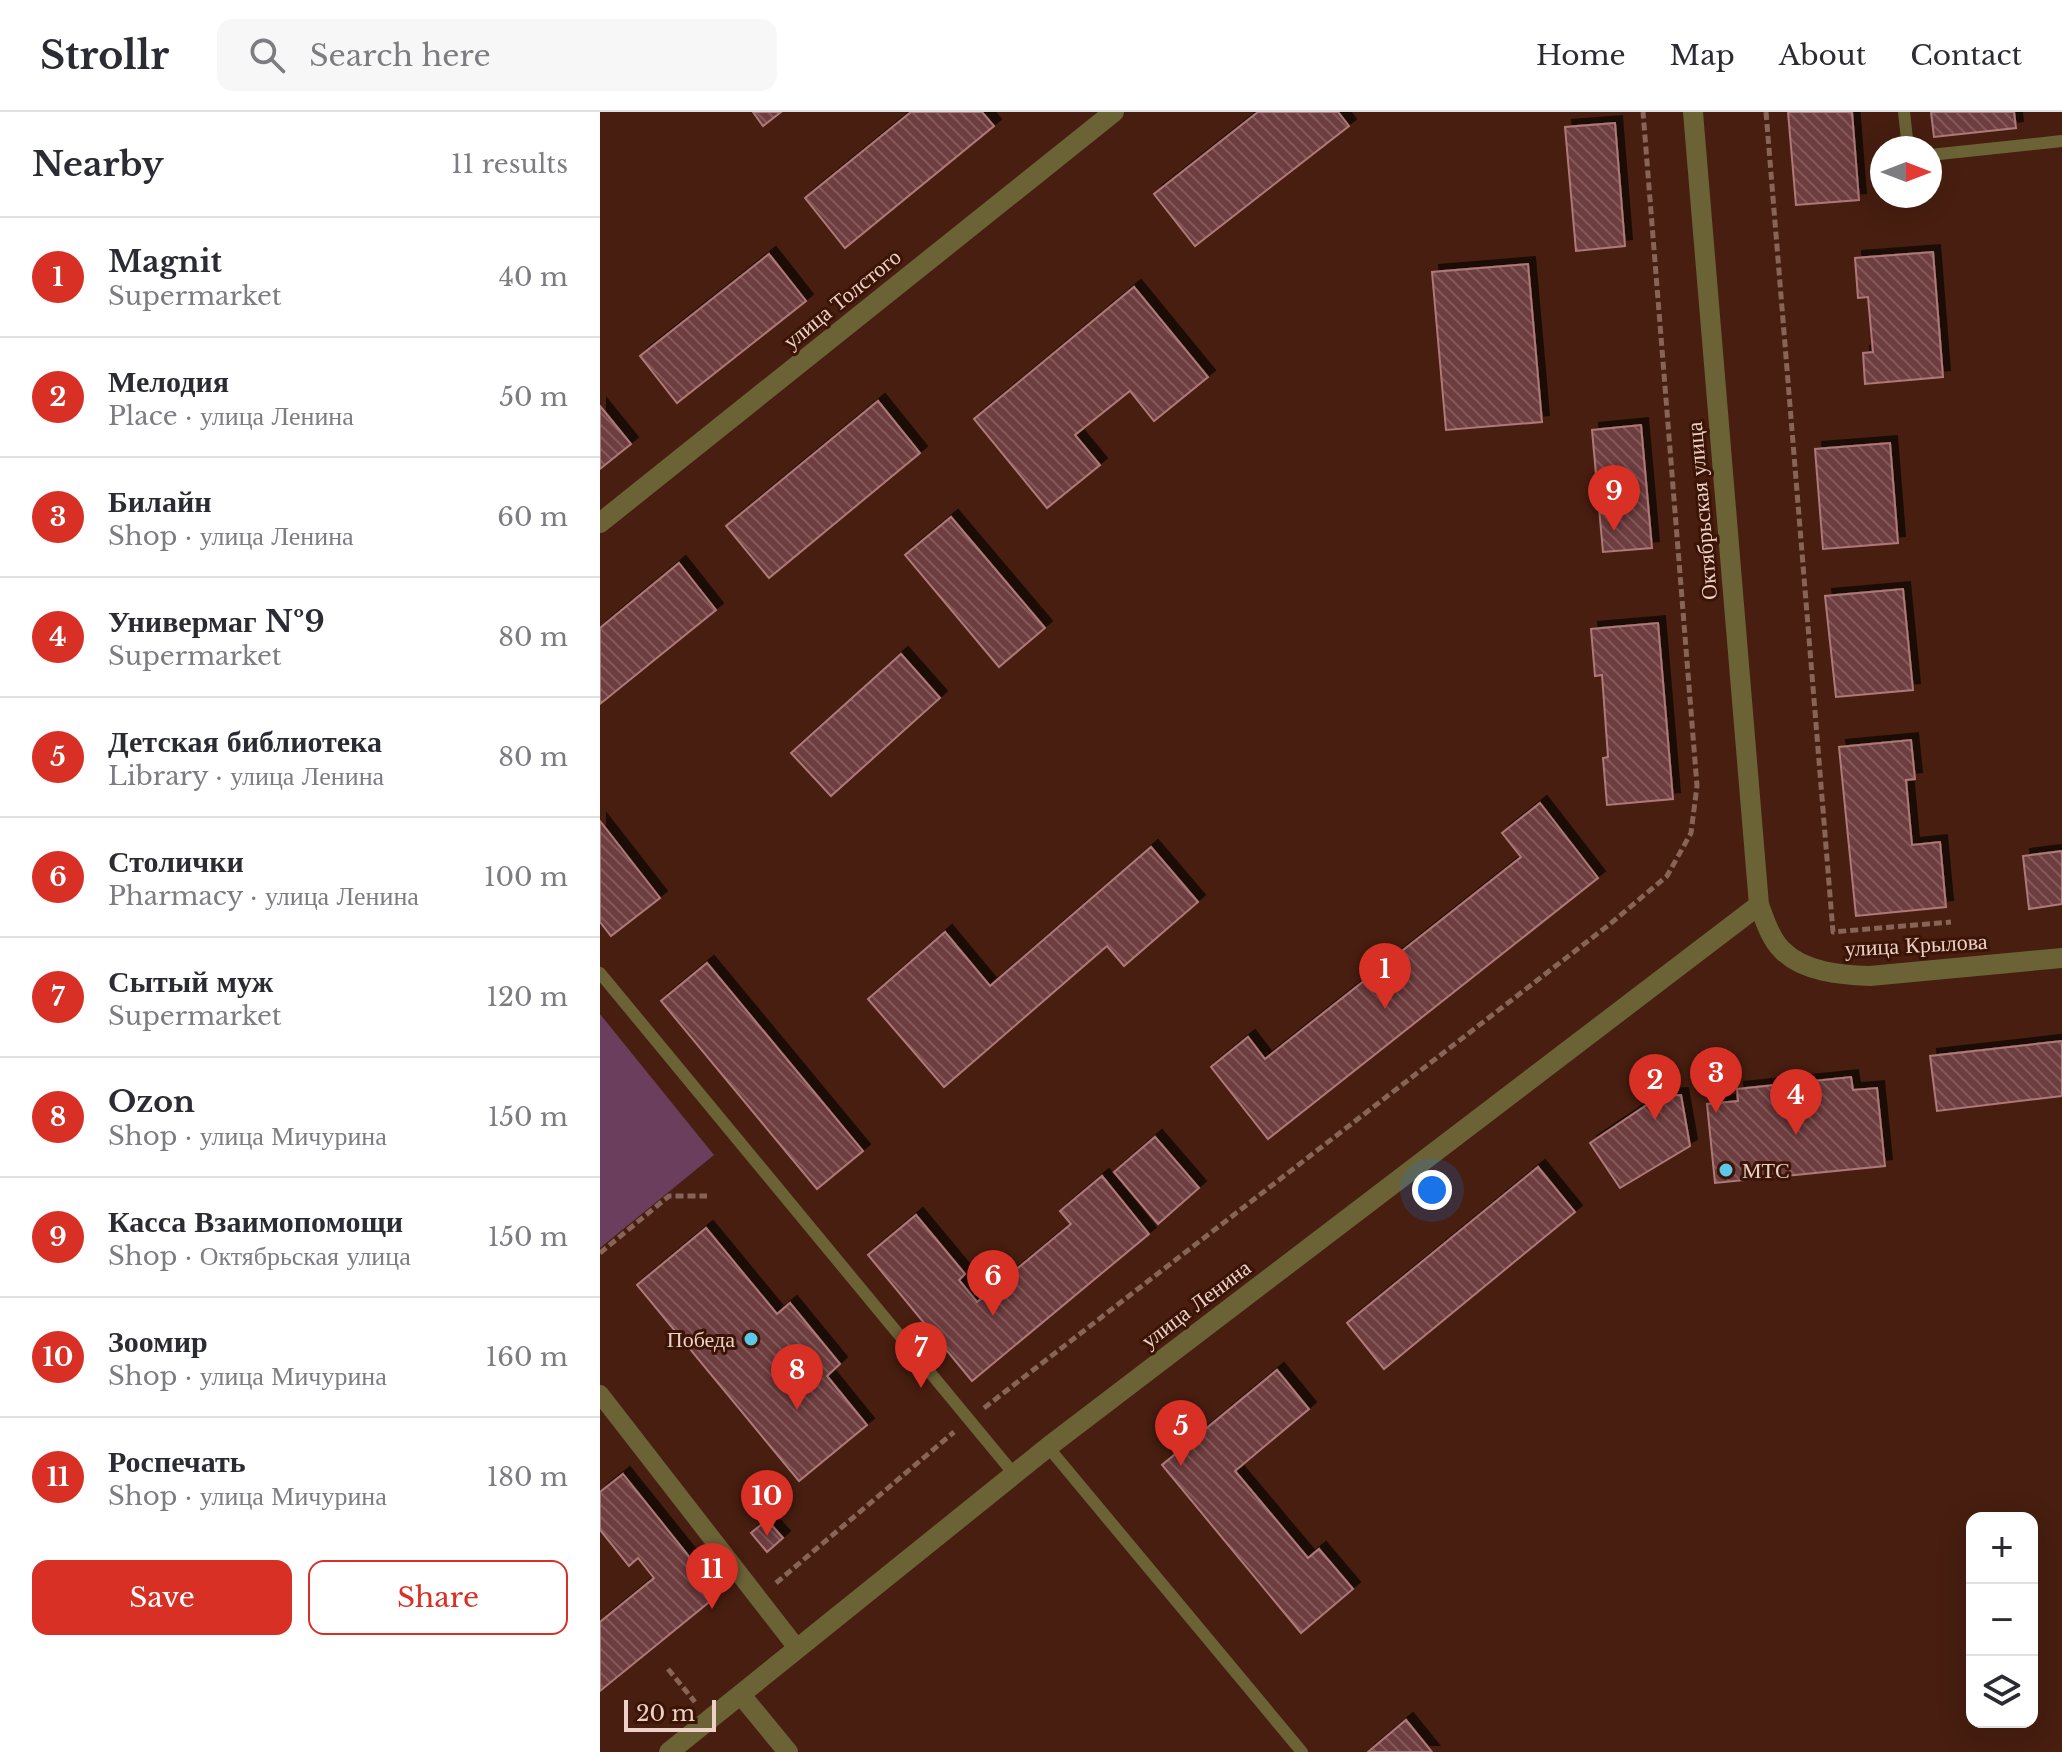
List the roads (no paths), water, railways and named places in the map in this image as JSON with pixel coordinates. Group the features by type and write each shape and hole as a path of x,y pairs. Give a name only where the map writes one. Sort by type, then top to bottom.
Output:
{"street":[{"name":"улица Толстого","path":"600,523 1114,112"},
{"name":"Октябрьская улица","path":"1693,112 1759,905"},
{"name":"улица Крылова","path":"1759,905 1782,951 1813,968 1843,975 1870,976 2062,958"},
{"name":"улица Ленина","path":"669,1752 1048,1447 1759,905"},
{"path":"600,1394 797,1648"},
{"path":"741,1695 788,1752"}],"lane":[{"path":"1904,112 1907,136"},
{"path":"1942,154 2062,141"},
{"path":"600,973 1014,1474"},
{"path":"1048,1447 1302,1752"}],"place":[{"name":"Касса Взаимопомощи","path":"1614,531"},
{"name":"Magnit","path":"1385,1009"},
{"name":"Билайн","path":"1716,1113"},
{"name":"Мелодия","path":"1655,1120"},
{"name":"Универмаг №9","path":"1796,1135"},
{"name":"МТС","path":"1726,1170"},
{"name":"Столички","path":"993,1316"},
{"name":"Победа","path":"751,1339"},
{"name":"Сытый муж","path":"921,1388"},
{"name":"Ozon","path":"797,1410"},
{"name":"Детская библиотека","path":"1181,1466"},
{"name":"Зоомир","path":"767,1536"},
{"name":"Роспечать","path":"712,1609"}]}
